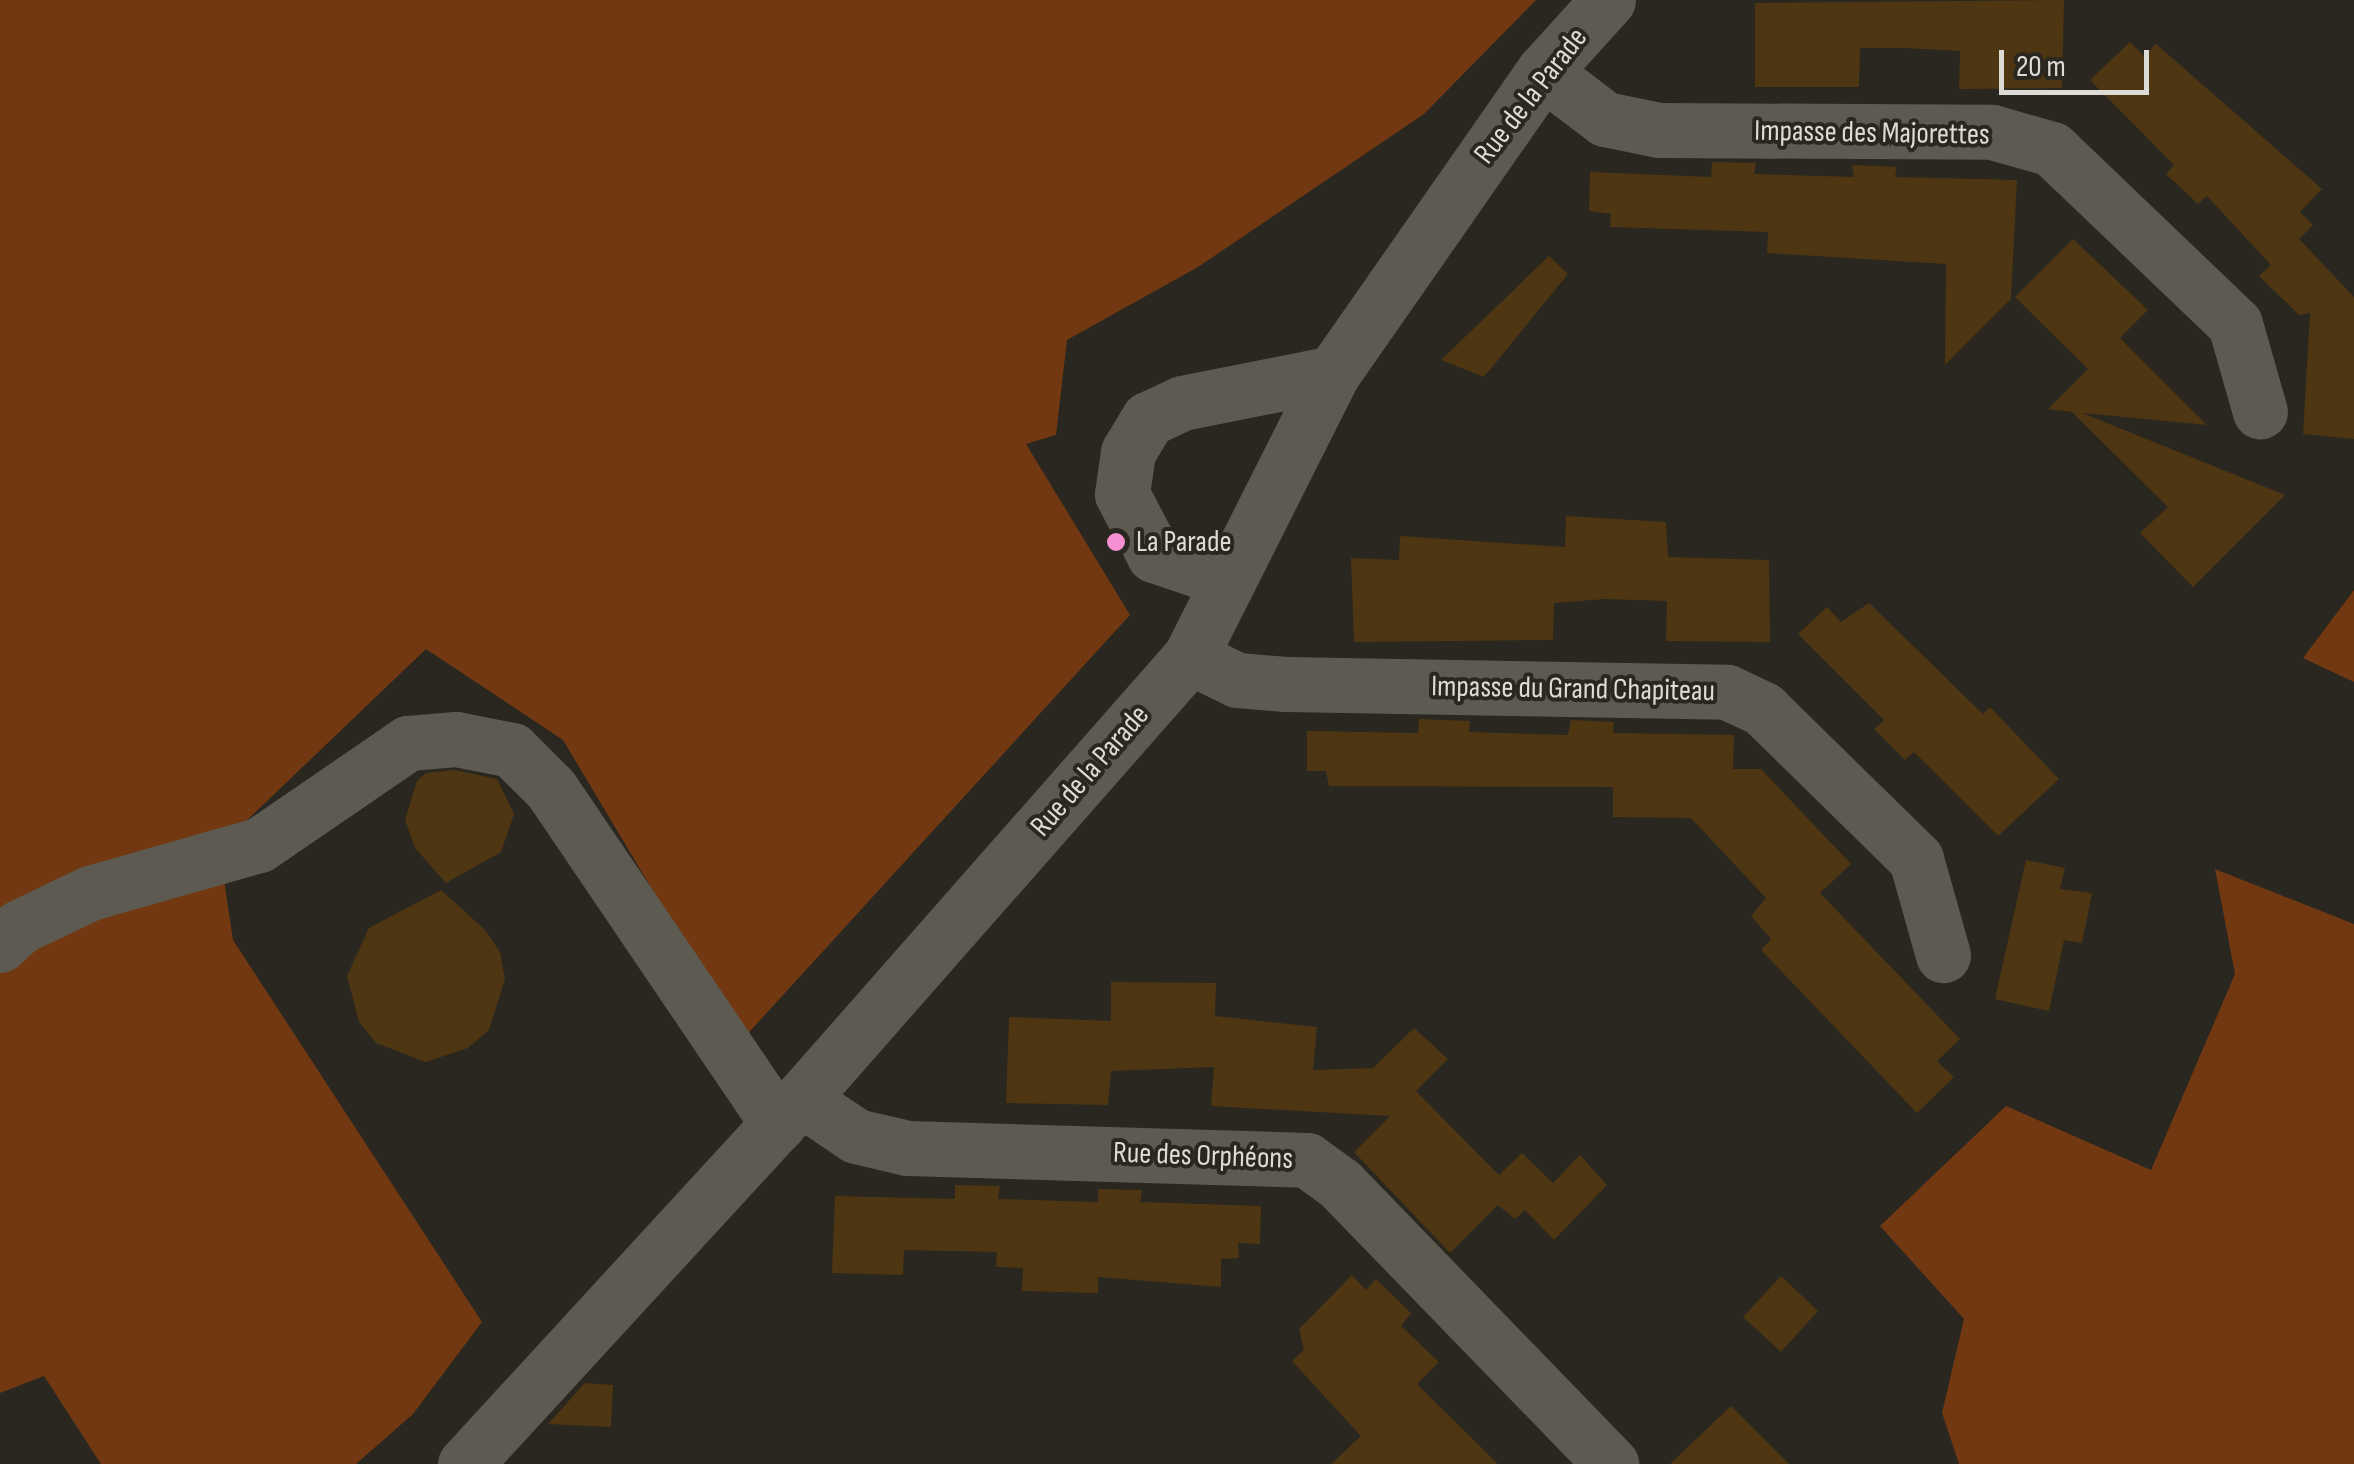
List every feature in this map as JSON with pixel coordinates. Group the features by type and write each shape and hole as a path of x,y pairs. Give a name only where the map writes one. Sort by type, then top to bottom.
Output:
{"street":[{"name":"Rue de la Parade","path":"465,1464 789,1112 1190,657 1230,568 1333,373 1544,72 1608,0"},
{"name":"Impasse des Majorettes","path":"1544,72 1605,119 1659,130 1992,132 2052,149 2235,324 2260,412"},
{"path":"1230,568 1201,571 1154,555 1122,494 1128,452 1148,419 1182,403 1333,373"},
{"name":"Impasse du Grand Chapiteau","path":"1190,657 1237,680 1286,684 1727,692 1764,709 1916,860 1944,955"},
{"path":"0,945 19,927 90,894 259,845 408,742 456,739 512,750 551,790 789,1112"},
{"name":"Rue des Orphéons","path":"789,1112 856,1136 907,1148 1307,1160 1340,1184 1611,1464"}],"shaded area":[{"path":"0,0 1536,0 1424,114 1198,267 1067,340 1056,435 1026,444 1130,615 742,1040 563,740 426,649 219,847 233,940 482,1322 413,1414 356,1464 101,1464 44,1376 0,1393"},
{"path":"2354,590 2354,682 2303,658"},
{"path":"2215,869 2354,924 2354,1464 1959,1464 1942,1413 1964,1319 1880,1226 2006,1106 2151,1170 2235,974"}],"building":[{"path":"2064,0 2062,88 1959,89 1960,51 1905,48 1860,48 1859,87 1755,87 1755,3"},
{"path":"2130,42 2144,56 2156,44 2322,189 2300,212 2313,225 2299,239 2354,297 2354,439 2303,434 2310,313 2299,315 2259,276 2271,265 2207,196 2198,204 2166,174 2174,165 2090,80"},
{"path":"1712,162 1756,163 1754,174 1854,177 1852,165 1897,167 1895,177 2017,180 2011,299 1945,365 1946,264 1767,253 1768,232 1610,227 1611,214 1589,211 1590,172 1711,177"},
{"path":"2073,239 2148,310 2120,338 2207,425 2082,413 2285,495 2193,587 2140,533 2168,507 2072,412 2048,409 2088,369 2015,297"},
{"path":"1549,256 1568,274 1484,377 1441,360"},
{"path":"1566,516 1666,522 1668,557 1769,560 1770,642 1666,641 1667,601 1605,599 1554,603 1553,640 1354,642 1351,558 1399,560 1400,536 1565,547"},
{"path":"1869,603 1983,714 1990,707 2059,779 1998,836 1914,752 1905,760 1874,729 1884,720 1798,634 1827,607 1841,622"},
{"path":"1419,719 1470,721 1469,732 1568,735 1571,720 1614,722 1613,733 1734,735 1733,769 1761,769 1851,864 1820,893 1960,1039 1937,1061 1954,1077 1917,1113 1761,950 1771,939 1751,916 1766,898 1691,818 1613,817 1613,787 1329,786 1326,771 1307,771 1307,731 1418,733"},
{"path":"454,770 497,779 514,814 501,852 446,883 415,848 405,820 417,781 426,773"},
{"path":"2026,860 2065,868 2060,889 2092,893 2082,943 2064,940 2049,1011 1995,999"},
{"path":"441,890 485,930 500,952 505,979 489,1030 468,1048 426,1062 376,1043 359,1022 347,976 369,928"},
{"path":"1111,982 1216,983 1215,1016 1317,1027 1313,1070 1373,1068 1414,1028 1448,1059 1416,1091 1499,1175 1522,1153 1553,1183 1580,1155 1607,1185 1554,1240 1525,1210 1515,1219 1498,1205 1450,1253 1354,1152 1390,1116 1211,1106 1214,1067 1111,1071 1108,1105 1006,1103 1009,1017 1111,1021"},
{"path":"955,1185 1000,1186 998,1199 1098,1202 1098,1189 1142,1190 1140,1202 1261,1206 1260,1244 1238,1243 1239,1258 1221,1259 1221,1287 1098,1277 1098,1293 1022,1291 1023,1268 996,1267 997,1252 904,1250 903,1275 832,1273 835,1196 955,1199"},
{"path":"1352,1275 1366,1290 1376,1279 1411,1313 1401,1326 1439,1362 1417,1384 1498,1464 1331,1464 1361,1436 1292,1361 1304,1350 1299,1329"},
{"path":"1781,1276 1818,1311 1781,1352 1743,1317"},
{"path":"585,1383 613,1385 611,1427 548,1424"},
{"path":"1731,1406 1789,1464 1670,1464"}],"place":[{"name":"La Parade","path":"1116,542"}]}
